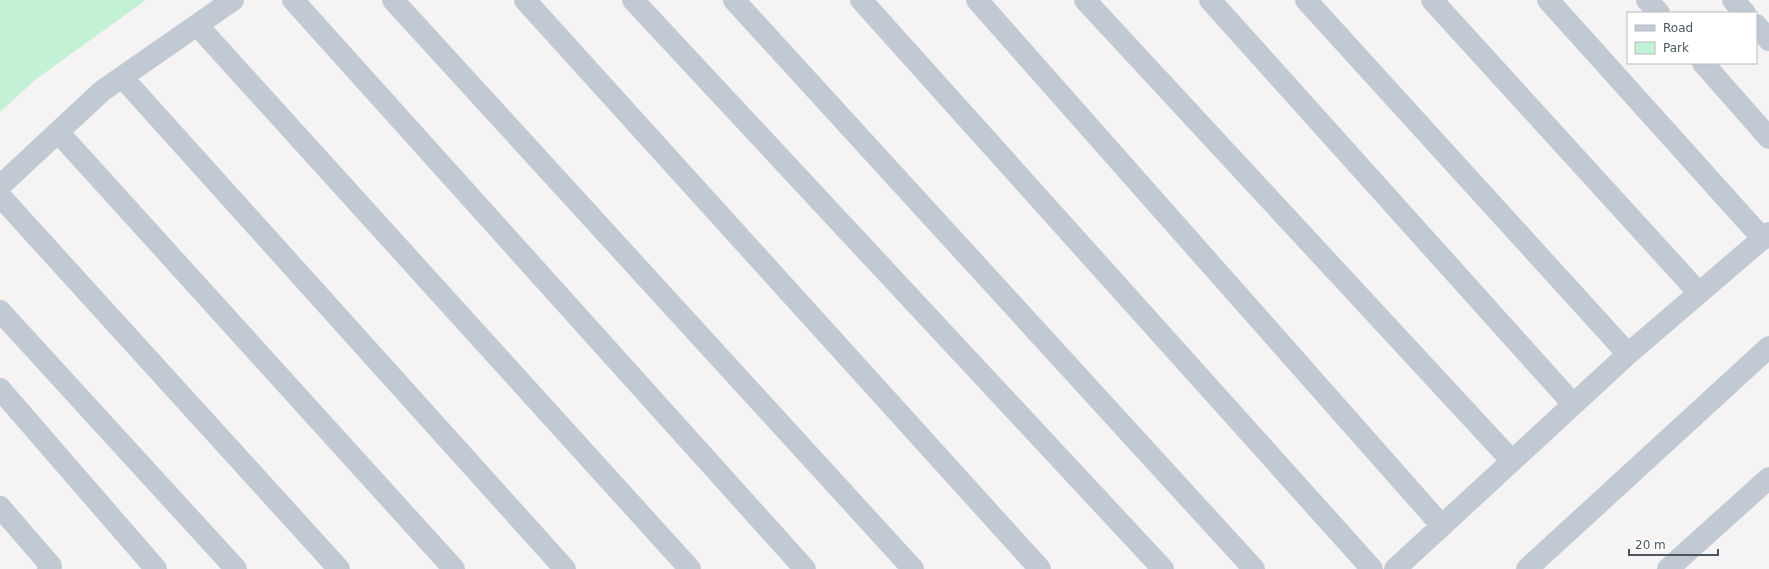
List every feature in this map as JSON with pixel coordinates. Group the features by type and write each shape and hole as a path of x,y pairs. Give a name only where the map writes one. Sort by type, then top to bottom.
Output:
{"lane":[{"path":"0,186 102,91 233,0"},
{"path":"293,0 804,569"},
{"path":"393,0 913,569"},
{"path":"525,0 1040,569"},
{"path":"633,0 1162,569"},
{"path":"734,0 1254,569"},
{"path":"861,0 1372,569"},
{"path":"976,0 1442,526"},
{"path":"1085,0 1512,461"},
{"path":"1210,0 1573,404"},
{"path":"1306,0 1628,354"},
{"path":"1432,0 1698,293"},
{"path":"1395,569 1628,354 1766,236 1548,0"},
{"path":"1647,0 1658,12"},
{"path":"1733,0 1744,12"},
{"path":"197,25 690,569"},
{"path":"1757,26 1769,40"},
{"path":"1704,64 1769,138"},
{"path":"122,77 565,569"},
{"path":"58,132 454,569"},
{"path":"0,196 339,569"},
{"path":"0,311 236,569"},
{"path":"1527,569 1769,347"},
{"path":"0,389 156,569"},
{"path":"1668,569 1769,478"},
{"path":"0,507 51,566 48,569"}],"green space":[{"path":"0,0 146,0 36,79 0,112"}]}
